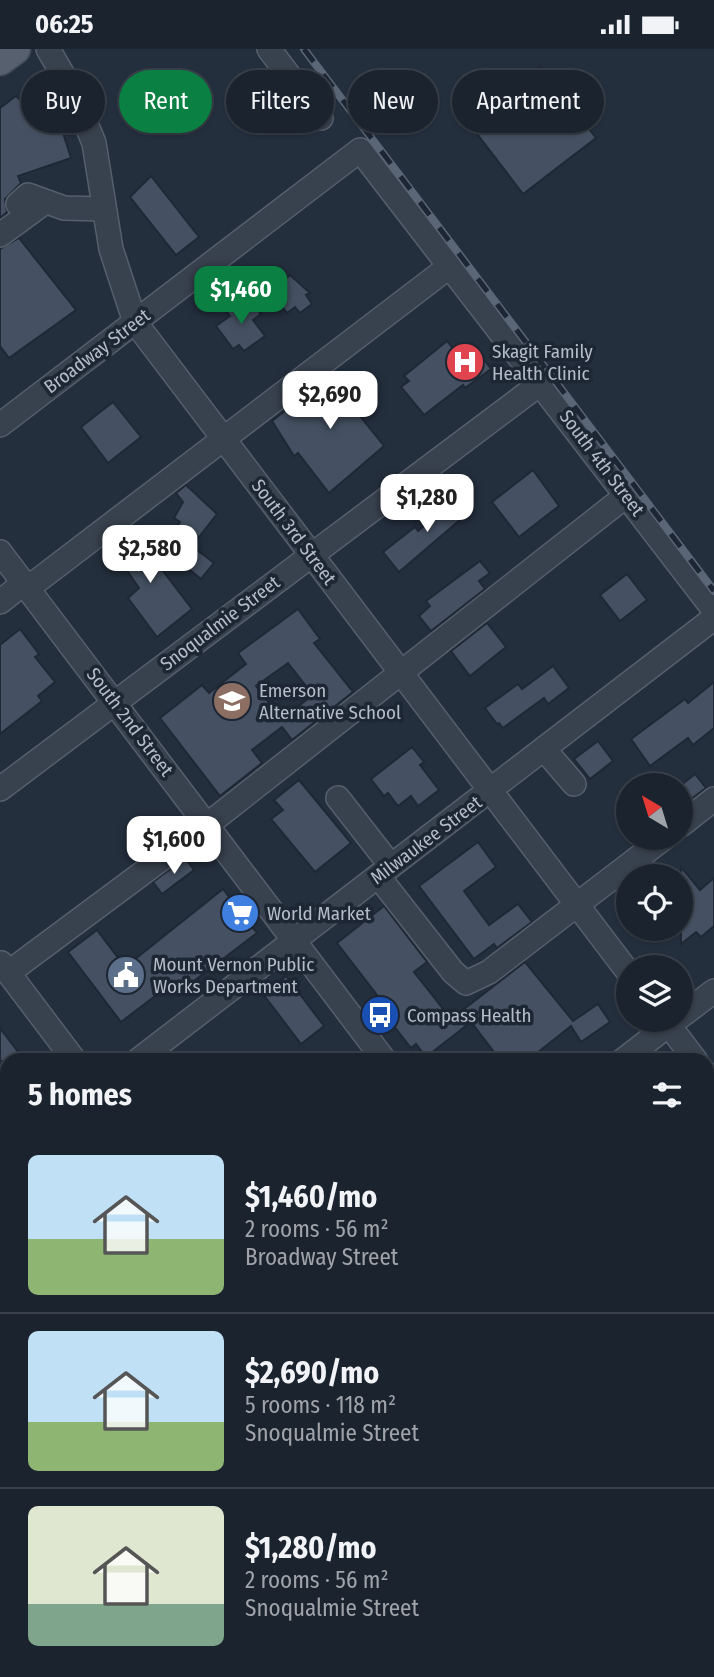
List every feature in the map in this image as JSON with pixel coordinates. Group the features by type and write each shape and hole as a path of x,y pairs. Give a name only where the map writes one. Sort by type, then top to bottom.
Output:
{"main road":[{"path":"0,60 15,49"}],"street":[{"name":"South 3rd Street","path":"48,49 73,92 94,143 111,249 135,322 616,956"},
{"path":"269,49 285,70"},
{"name":"South 4th Street","path":"360,150 714,610"},
{"name":"Broadway Street","path":"0,425 360,150"},
{"path":"18,204 28,195 64,208 103,209"},
{"path":"0,235 48,200"},
{"path":"0,602 26,586 450,266"},
{"name":"Snoqualmie Street","path":"0,789 541,383"},
{"path":"69,1053 4,967 207,825 626,495"},
{"name":"South 2nd Street","path":"0,552 294,939 377,1053"},
{"name":"Milwaukee Street","path":"146,1053 714,618"},
{"path":"544,749 574,784"},
{"path":"338,798 453,972 466,983 489,972 648,851"},
{"path":"693,816 714,799"},
{"path":"693,1006 714,991"},
{"path":"632,1053 657,1032"},
{"path":"679,1032 691,1053"}],"building":[{"path":"16,96 20,100 21,133 63,133 71,158 18,176 21,183 5,199 7,212 0,218 0,108"},
{"path":"476,133 592,133 596,138 523,194"},
{"path":"151,176 199,237 176,255 130,197"},
{"path":"19,238 76,310 9,358 0,346 0,249"},
{"path":"290,275 310,293 306,295 312,304 300,313 295,307 287,313 270,291"},
{"path":"238,301 243,308 251,302 261,314 253,320 265,336 244,351 239,345 233,349 216,326 230,316 226,311"},
{"path":"447,341 458,354 472,343 491,369 465,388 463,385 424,415 401,387 409,381 404,376"},
{"path":"333,373 339,377 345,373 368,402 356,411 384,446 329,493 298,453 294,456 272,421"},
{"path":"113,402 141,437 108,463 81,427"},
{"path":"533,470 559,506 519,537 492,502"},
{"path":"186,485 217,514 192,546 214,563 201,579 161,547 180,522 174,518 183,502 176,493"},
{"path":"463,494 474,508 399,572 383,552 415,527 418,531"},
{"path":"130,528 192,609 157,637 128,598 139,588 109,544"},
{"path":"480,561 490,573 479,581 485,589 431,631 419,616 430,606 426,601"},
{"path":"627,574 647,600 620,621 600,595"},
{"path":"298,609 320,639 314,643 353,692 292,740 282,727 252,750 262,763 220,796 160,718 202,685 209,693 246,664 238,653","holes":["288,663 313,695 281,719 256,686"]},
{"path":"487,623 506,647 470,676 451,651"},
{"path":"20,629 39,654 35,657 55,682 38,696 42,701 0,734 0,645"},
{"path":"553,666 569,688 548,704 544,698 503,728 497,724 485,708 518,684 522,689"},
{"path":"714,682 714,728 693,745 688,738 650,766 631,739 685,699 688,703"},
{"path":"598,741 613,761 590,779 574,759"},
{"path":"412,747 424,762 420,765 439,790 418,806 411,796 398,806 388,793 384,796 371,779"},
{"path":"695,774 706,788 693,798"},
{"path":"299,780 351,843 315,872 271,819 283,810 274,800"},
{"path":"478,842 496,867 464,891 489,925 518,904 532,922 497,948 494,944 474,959 419,886"},
{"path":"185,858 194,870 162,894 153,882"},
{"path":"714,878 714,926 701,937 696,932 693,934 693,882 700,890"},
{"path":"223,889 257,933 182,990 175,981 121,1022 68,952 97,930 125,967"},
{"path":"384,906 427,962 414,972 451,1019 525,962 573,1021 598,1004 610,1022 581,1042 571,1026 537,1053 495,1053 471,1022 431,1053 423,1053 416,1044 411,1048 375,1002 380,999 337,943"},
{"path":"286,976 324,1026 301,1044 263,994"},
{"path":"0,1028 19,1053 0,1053"}],"railway":[{"path":"304,49 714,591"}],"place":[{"name":"Skagit Family Health Clinic","path":"465,362"},
{"name":"Emerson Alternative School","path":"232,701"},
{"name":"World Market","path":"240,913"},
{"name":"Mount Vernon Public Works Department","path":"126,975"},
{"name":"Compass Health","path":"380,1015"}]}
